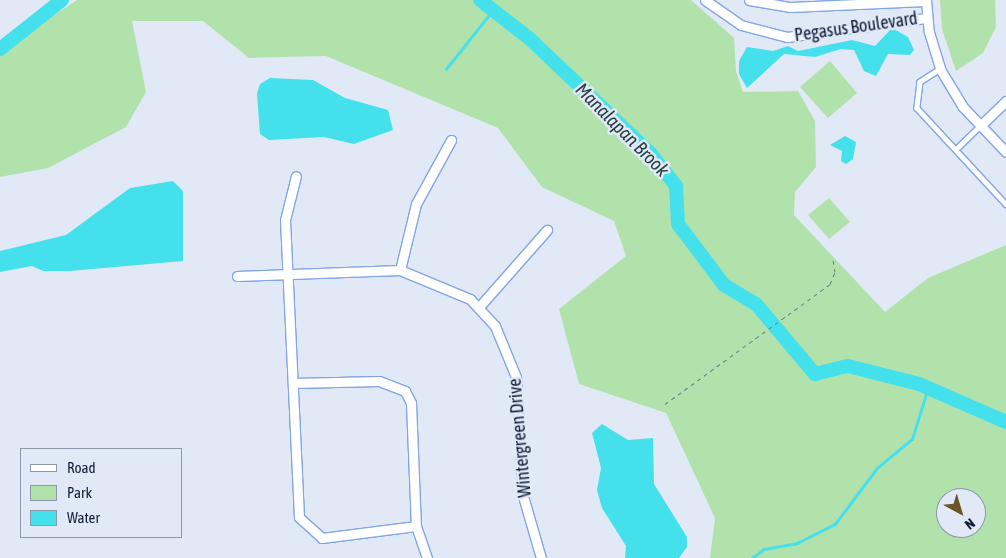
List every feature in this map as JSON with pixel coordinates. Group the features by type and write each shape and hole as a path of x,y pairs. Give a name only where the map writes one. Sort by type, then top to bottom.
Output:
{"street":[{"name":"Pegasus Boulevard","path":"749,0 790,7 926,0"},
{"path":"926,0 926,18 940,69 981,125 1006,152"},
{"name":"Pegasus Boulevard","path":"709,2 751,29 787,37 926,18"},
{"path":"981,125 1006,101"},
{"path":"400,270 416,204 451,140"},
{"path":"296,176 285,220 299,517 305,527 322,538 416,526"},
{"path":"479,307 547,230"},
{"name":"Wintergreen Drive","path":"237,276 400,270 456,290 479,307 504,342 516,377 523,496 541,558"},
{"path":"294,383 379,381 405,391 411,403 416,526 427,558"}],"lane":[{"path":"940,69 920,82 915,100 925,117 958,147 1006,204"},
{"path":"958,147 981,125"}],"path":[{"path":"664,404 672,400 800,302 830,284 835,272 833,259"}],"green space":[{"path":"77,0 691,0 734,38 736,71 743,92 798,91 815,121 816,167 795,192 794,215 885,312 928,278 1006,245 1006,558 710,558 715,518 666,413 579,384 559,309 626,256 614,221 542,187 498,128 326,56 249,58 203,21 132,21 146,92 126,127 48,168 0,177 0,51"},
{"path":"940,0 995,0 996,27 983,53 956,71 942,29"},
{"path":"830,61 857,93 828,118 800,87"},
{"path":"829,198 850,222 829,239 808,215"}],"water":[{"path":"892,28 908,37 914,50 910,55 888,54 876,76 864,71 854,50 841,49 815,57 784,54 747,88 739,74 739,61 747,47 773,51 788,46 798,51 852,40 875,46"},
{"path":"270,78 313,80 345,98 388,110 393,130 354,144 324,137 269,140 260,134 257,94 260,84"},
{"path":"845,136 856,142 853,159 846,164 841,161 842,151 830,145"},
{"path":"173,181 183,191 183,261 70,271 43,271 32,266 0,272 0,251 66,235 130,188"},
{"path":"602,424 628,440 653,438 654,484 687,537 687,547 679,558 625,558 626,546 602,508 597,490 601,468 592,433"}],"waterway":[{"name":"Manalapan Brook","path":"0,49 62,0"},
{"name":"Manalapan Brook","path":"480,0 530,39 651,154 676,186 678,224 724,285 756,304 815,374 848,366 919,384 1006,422"},
{"path":"446,69 493,10"},
{"path":"752,558 764,549 797,543 835,524 877,468 912,439 928,388"}]}
